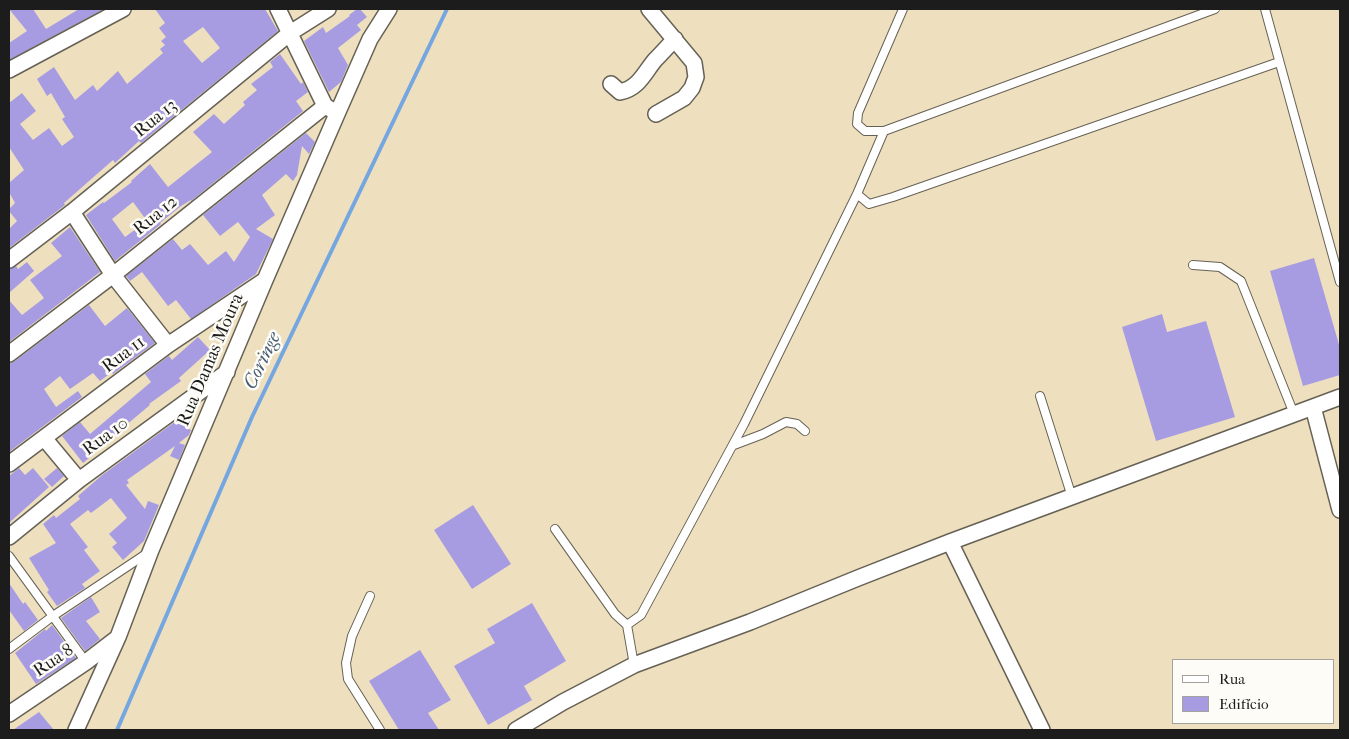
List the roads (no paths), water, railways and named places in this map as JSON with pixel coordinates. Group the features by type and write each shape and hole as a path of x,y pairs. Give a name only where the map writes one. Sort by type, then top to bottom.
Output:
{"street":[{"path":"9,70 123,9"},
{"path":"278,9 331,110"},
{"name":"Rua 13","path":"9,260 72,212 290,33 328,9"},
{"name":"Rua Damas Moura","path":"76,730 118,637 151,550 265,280 331,110 370,38 389,9"},
{"path":"649,9 694,63 696,77 692,88 684,98 656,114"},
{"path":"611,84 620,92 626,91 643,78 654,62 675,39"},
{"name":"Rua 12","path":"9,354 331,110"},
{"path":"72,212 113,275 168,345"},
{"name":"Rua 11","path":"9,464 168,345 265,280"},
{"name":"Rua 10","path":"9,537 79,480 227,371"},
{"path":"516,730 563,702 634,665 750,622 950,542 1340,397"},
{"path":"1313,407 1340,510"},
{"path":"44,438 79,480"},
{"path":"950,542 1042,730"},
{"name":"Rua 8","path":"9,714 86,662 118,637"}],"lane":[{"path":"903,9 858,114 857,124 865,131 884,132 1215,9"},
{"path":"1265,9 1340,282"},
{"path":"857,194 869,204 893,197 1279,62"},
{"path":"627,625 641,615 734,445 857,194 884,132"},
{"path":"1193,265 1220,267 1241,281 1294,414"},
{"path":"1040,396 1072,496"},
{"path":"734,445 763,434 786,422 797,424 806,431"},
{"path":"555,530 615,614 627,625 634,665"},
{"path":"9,649 53,616 151,550"},
{"path":"9,556 86,662"},
{"path":"370,596 352,636 346,663 348,679 380,730"}],"waterway":[{"name":"Coringe","path":"117,730 252,417 447,9"}]}
